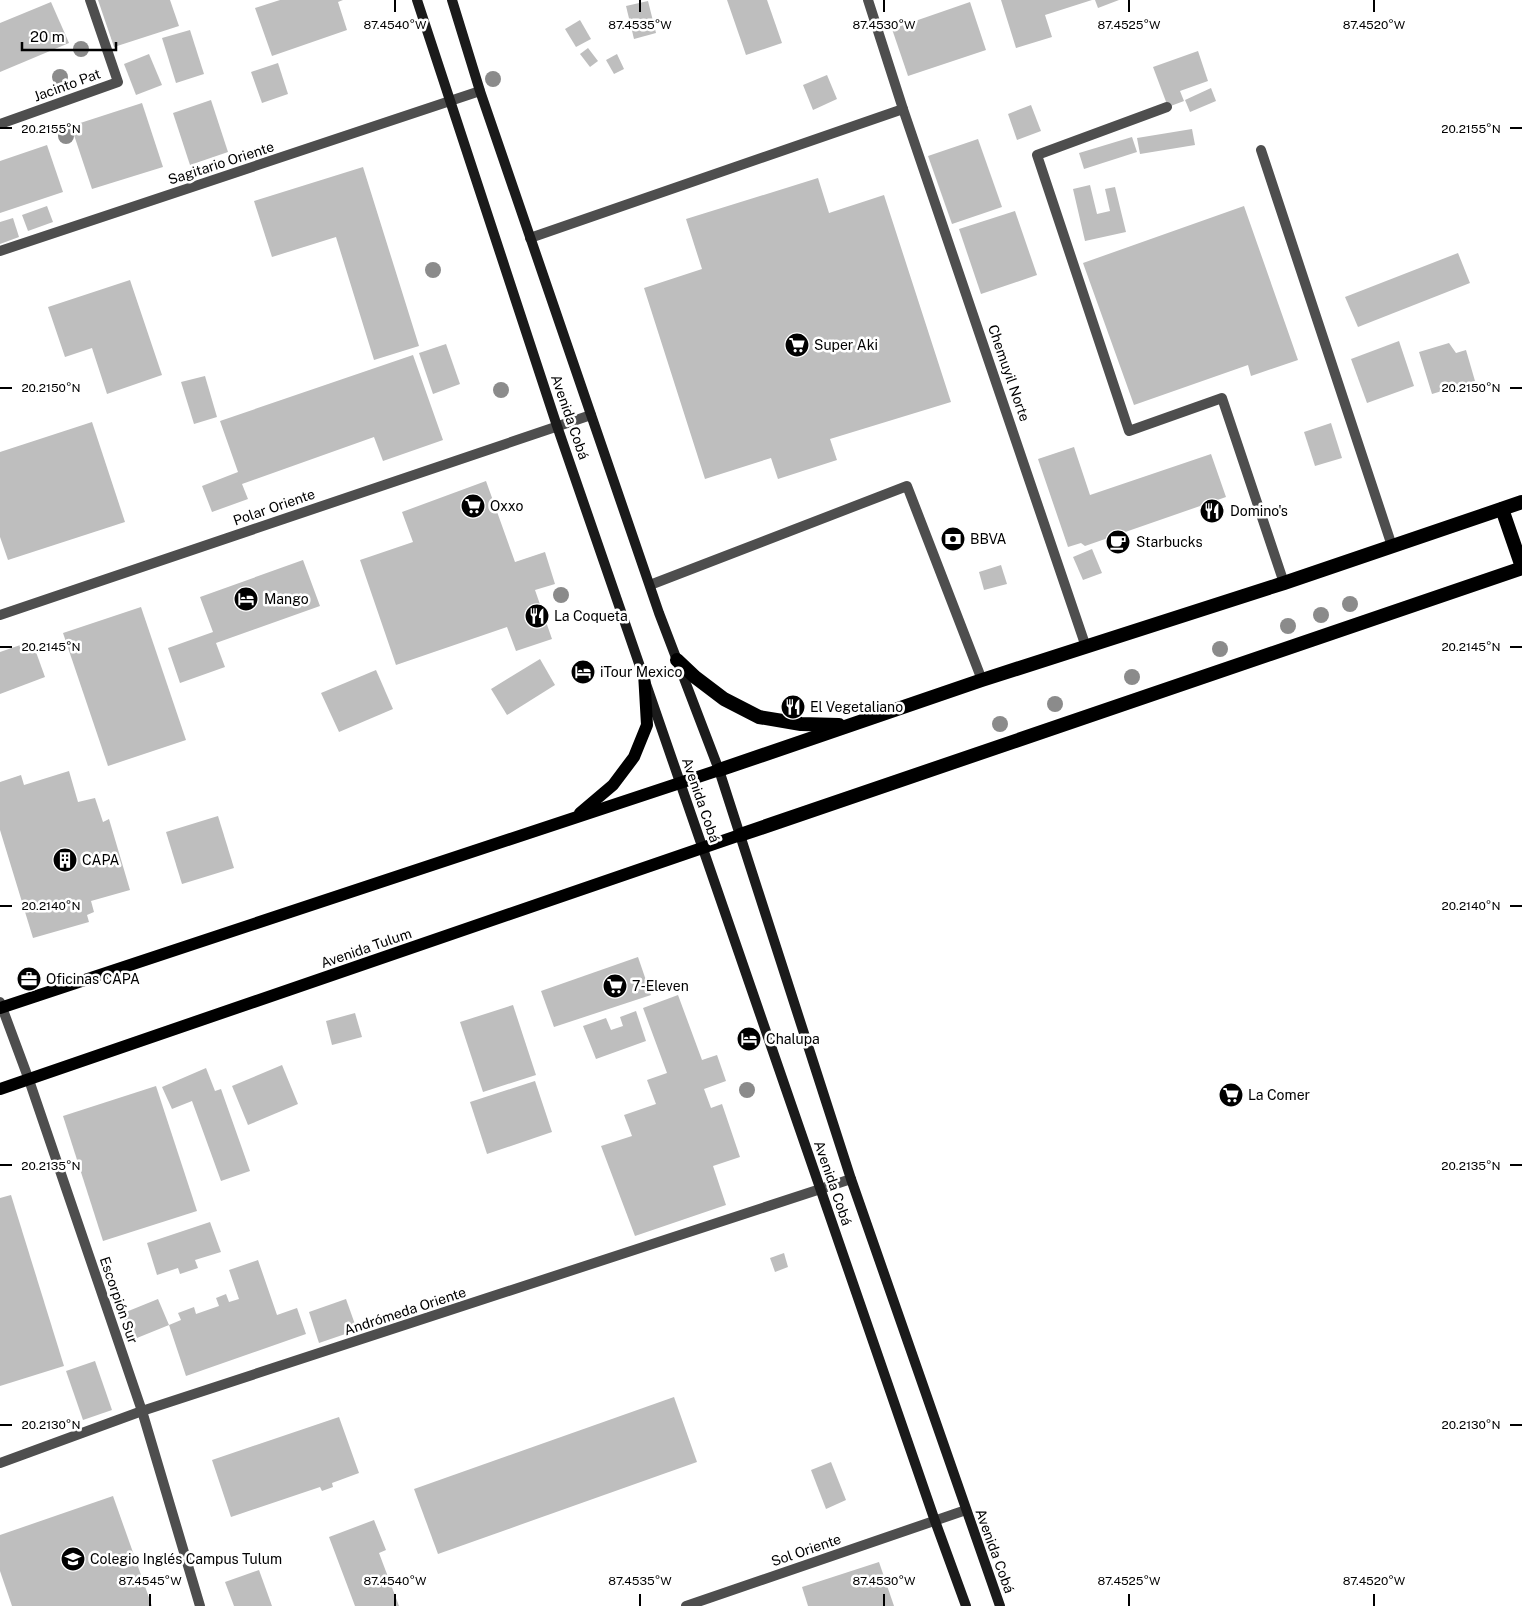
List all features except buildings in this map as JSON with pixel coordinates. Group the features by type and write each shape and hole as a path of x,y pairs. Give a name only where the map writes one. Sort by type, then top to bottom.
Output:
{"highway":[{"path":"719,770 982,680 1522,502"},
{"path":"740,834 1522,567 1502,509"},
{"path":"677,660 695,677 724,699 759,717 801,724 850,726"}],"main road":[{"name":"Avenida Cobá","path":"417,0 557,426 966,1606"},
{"name":"Avenida Cobá","path":"452,0 480,91 650,585 719,770 851,1179 1000,1606"},
{"path":"574,818 613,785 634,757 647,725 644,673"},
{"path":"1,1006 719,770"},
{"name":"Avenida Tulum","path":"0,1089 740,834"}],"street":[{"name":"Jacinto Pat","path":"0,124 118,82 90,0"},
{"name":"Chemuyil Norte","path":"868,0 903,109 1086,647"},
{"name":"Sagitario Oriente","path":"0,251 480,91"},
{"path":"1167,107 1037,155 1129,431 1222,398 1284,582"},
{"path":"530,238 903,109"},
{"path":"1261,150 1392,546"},
{"name":"Polar Oriente","path":"0,615 591,414"},
{"path":"650,585 907,486 982,680"},
{"name":"Escorpión Sur","path":"1,1006 29,1080 142,1411 200,1606"},
{"name":"Andrómeda Oriente","path":"0,1463 142,1411 851,1179"},
{"name":"Sol Oriente","path":"686,1606 966,1510"}],"place":[{"name":"Super Aki","path":"797,345"},
{"name":"Oxxo","path":"473,506"},
{"name":"Domino's","path":"1212,511"},
{"name":"BBVA","path":"953,539"},
{"name":"Starbucks","path":"1118,542"},
{"name":"Mango","path":"246,599"},
{"name":"La Coqueta","path":"537,616"},
{"name":"iTour Mexico","path":"583,672"},
{"name":"El Vegetaliano","path":"793,707"},
{"name":"CAPA","path":"65,860"},
{"name":"Oficinas CAPA","path":"29,979"},
{"name":"7-Eleven","path":"615,986"},
{"name":"Chalupa","path":"749,1039"},
{"name":"La Comer","path":"1231,1095"},
{"name":"Colegio Inglés Campus Tulum","path":"73,1559"}]}
